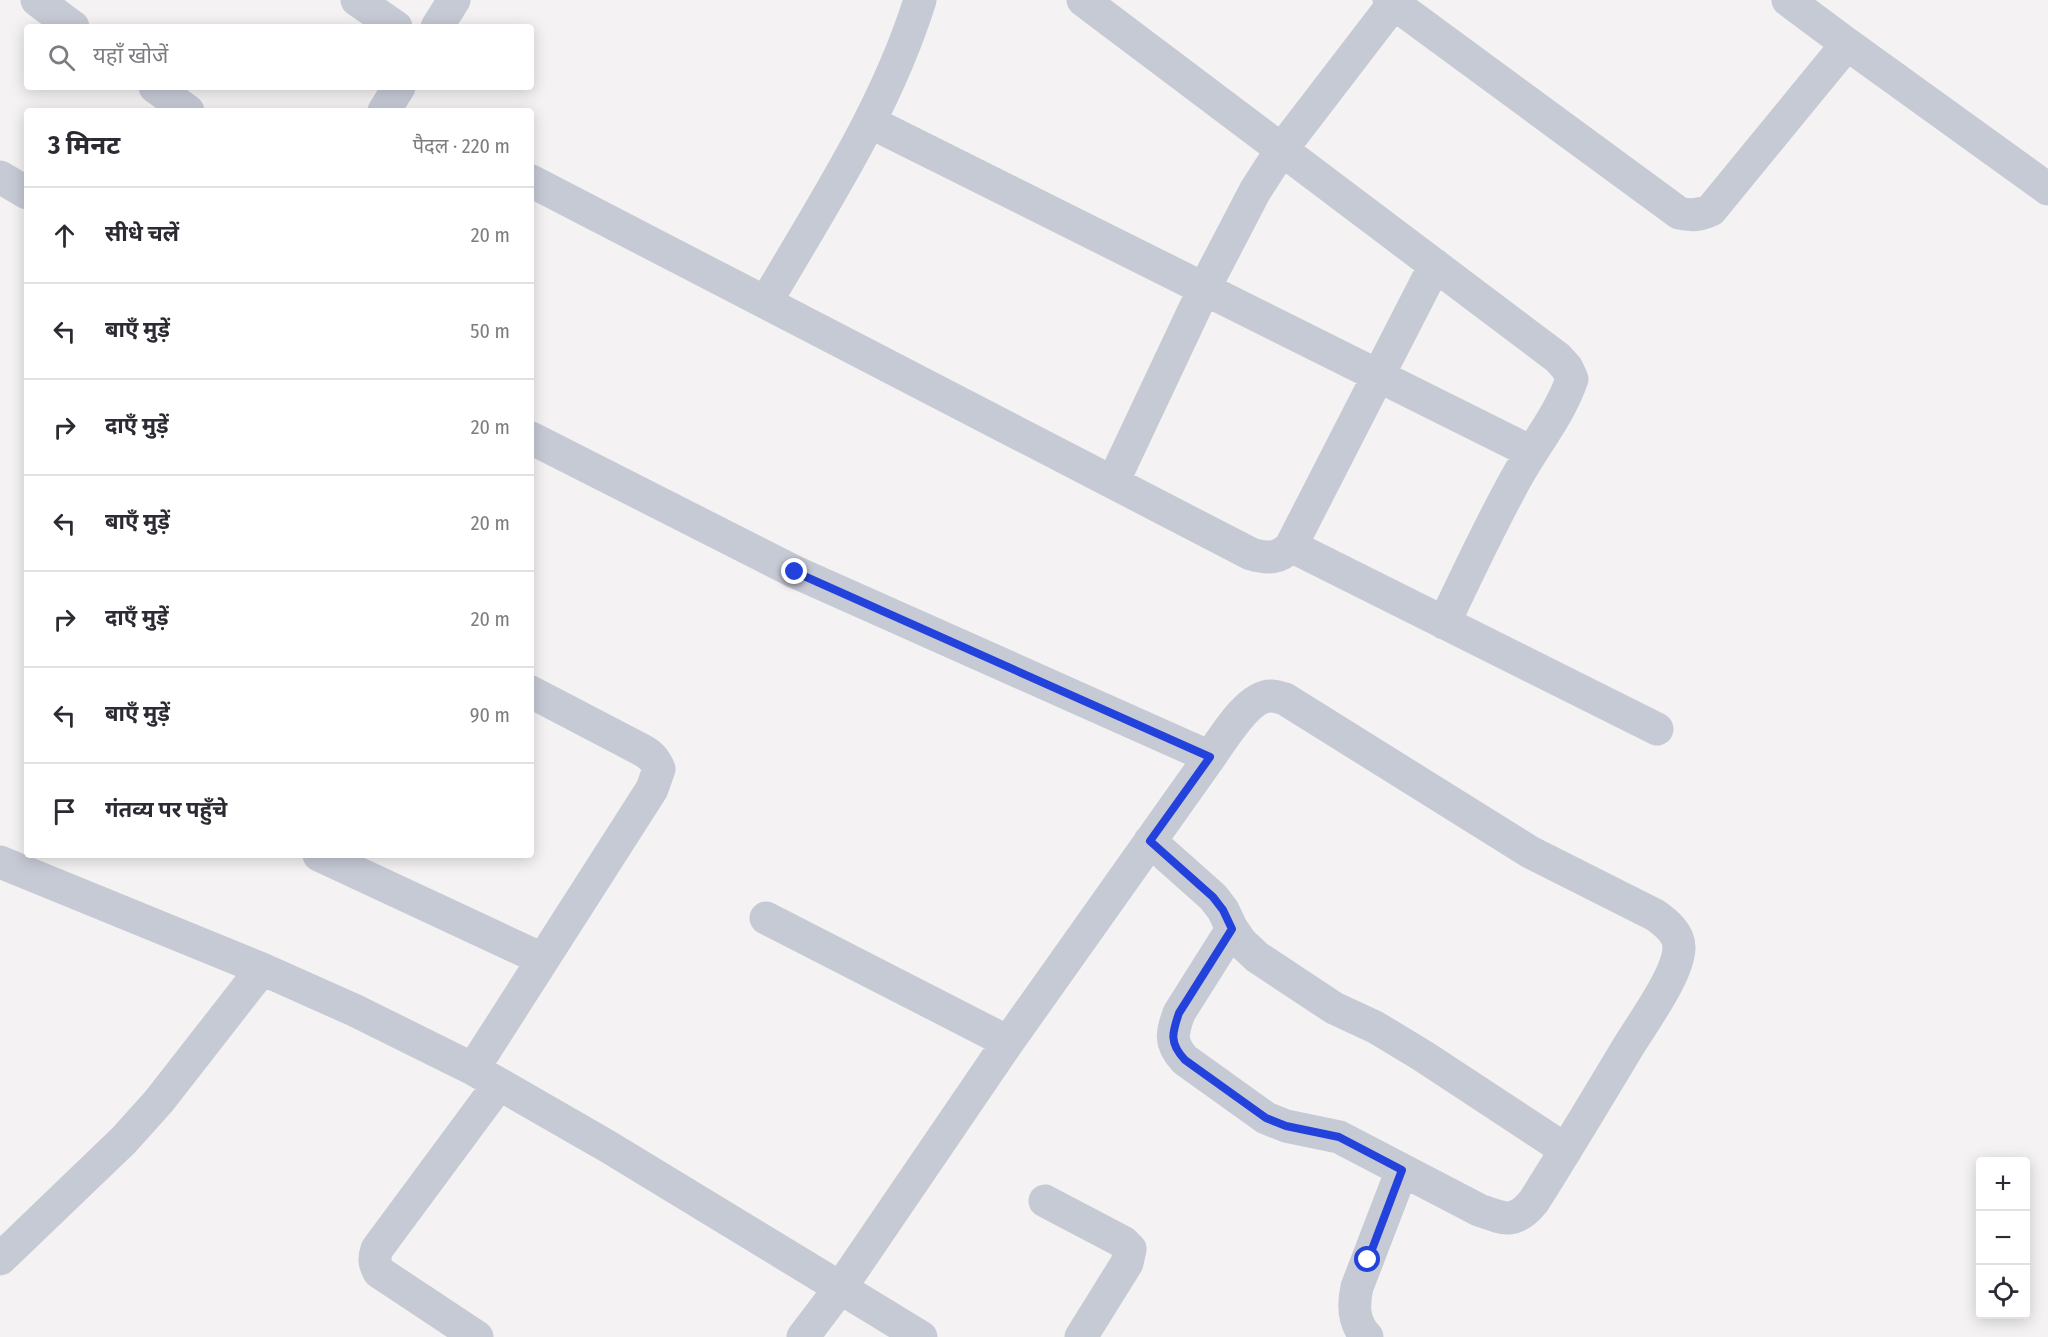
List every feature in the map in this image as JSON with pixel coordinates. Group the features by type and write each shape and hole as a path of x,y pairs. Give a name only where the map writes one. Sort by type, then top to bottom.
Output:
{"street":[{"path":"37,0 69,24"},
{"path":"357,0 392,24"},
{"path":"439,24 454,0"},
{"path":"766,302 870,122 893,71 920,0"},
{"path":"1083,0 1558,358 1568,368 1572,380 1566,397 1509,492 1444,623"},
{"path":"1788,0 2048,189"},
{"path":"1113,482 1204,287 1255,191 1282,149 1391,2 1679,213 1691,216 1702,215 1711,210 1847,44"},
{"path":"159,90 184,108"},
{"path":"870,122 1531,452"},
{"path":"0,177 24,191"},
{"path":"534,183 1251,554 1264,558 1276,557 1291,546 1435,265"},
{"path":"534,440 795,572 1210,757"},
{"path":"1291,546 1657,729"},
{"path":"477,1337 380,1272 375,1265 374,1257 486,1077 542,959 652,789 659,769 656,761 640,749 534,694"},
{"path":"803,1337 841,1287 1008,1042 1210,757 1242,714 1255,702 1270,695 1285,699 1530,852 1655,915 1669,926 1679,943 1678,958 1668,982 1534,1201 1525,1213 1513,1218 1500,1217 1479,1210 1339,1137 1286,1126 1266,1118 1185,1060 1176,1051 1173,1040 1179,1013 1232,929"},
{"path":"1150,841 1213,897 1241,942 1267,964 1334,1008 1375,1027 1423,1056 1566,1150"},
{"path":"325,858 542,959"},
{"path":"16,862 354,1010 486,1077 607,1146 921,1337"},
{"path":"766,918 1008,1042"},
{"path":"0,1260 159,1101 262,969"},
{"path":"1367,1337 1356,1318 1354,1303 1357,1287 1402,1170"},
{"path":"1045,1201 1123,1242 1130,1249 1127,1263 1081,1337"}],"route":[{"path":"795,572 1210,757 1150,841 1213,897 1223,910 1232,929 1179,1013 1173,1040 1176,1051 1185,1060 1266,1118 1304,1131 1339,1137 1402,1170 1368,1260"}]}
